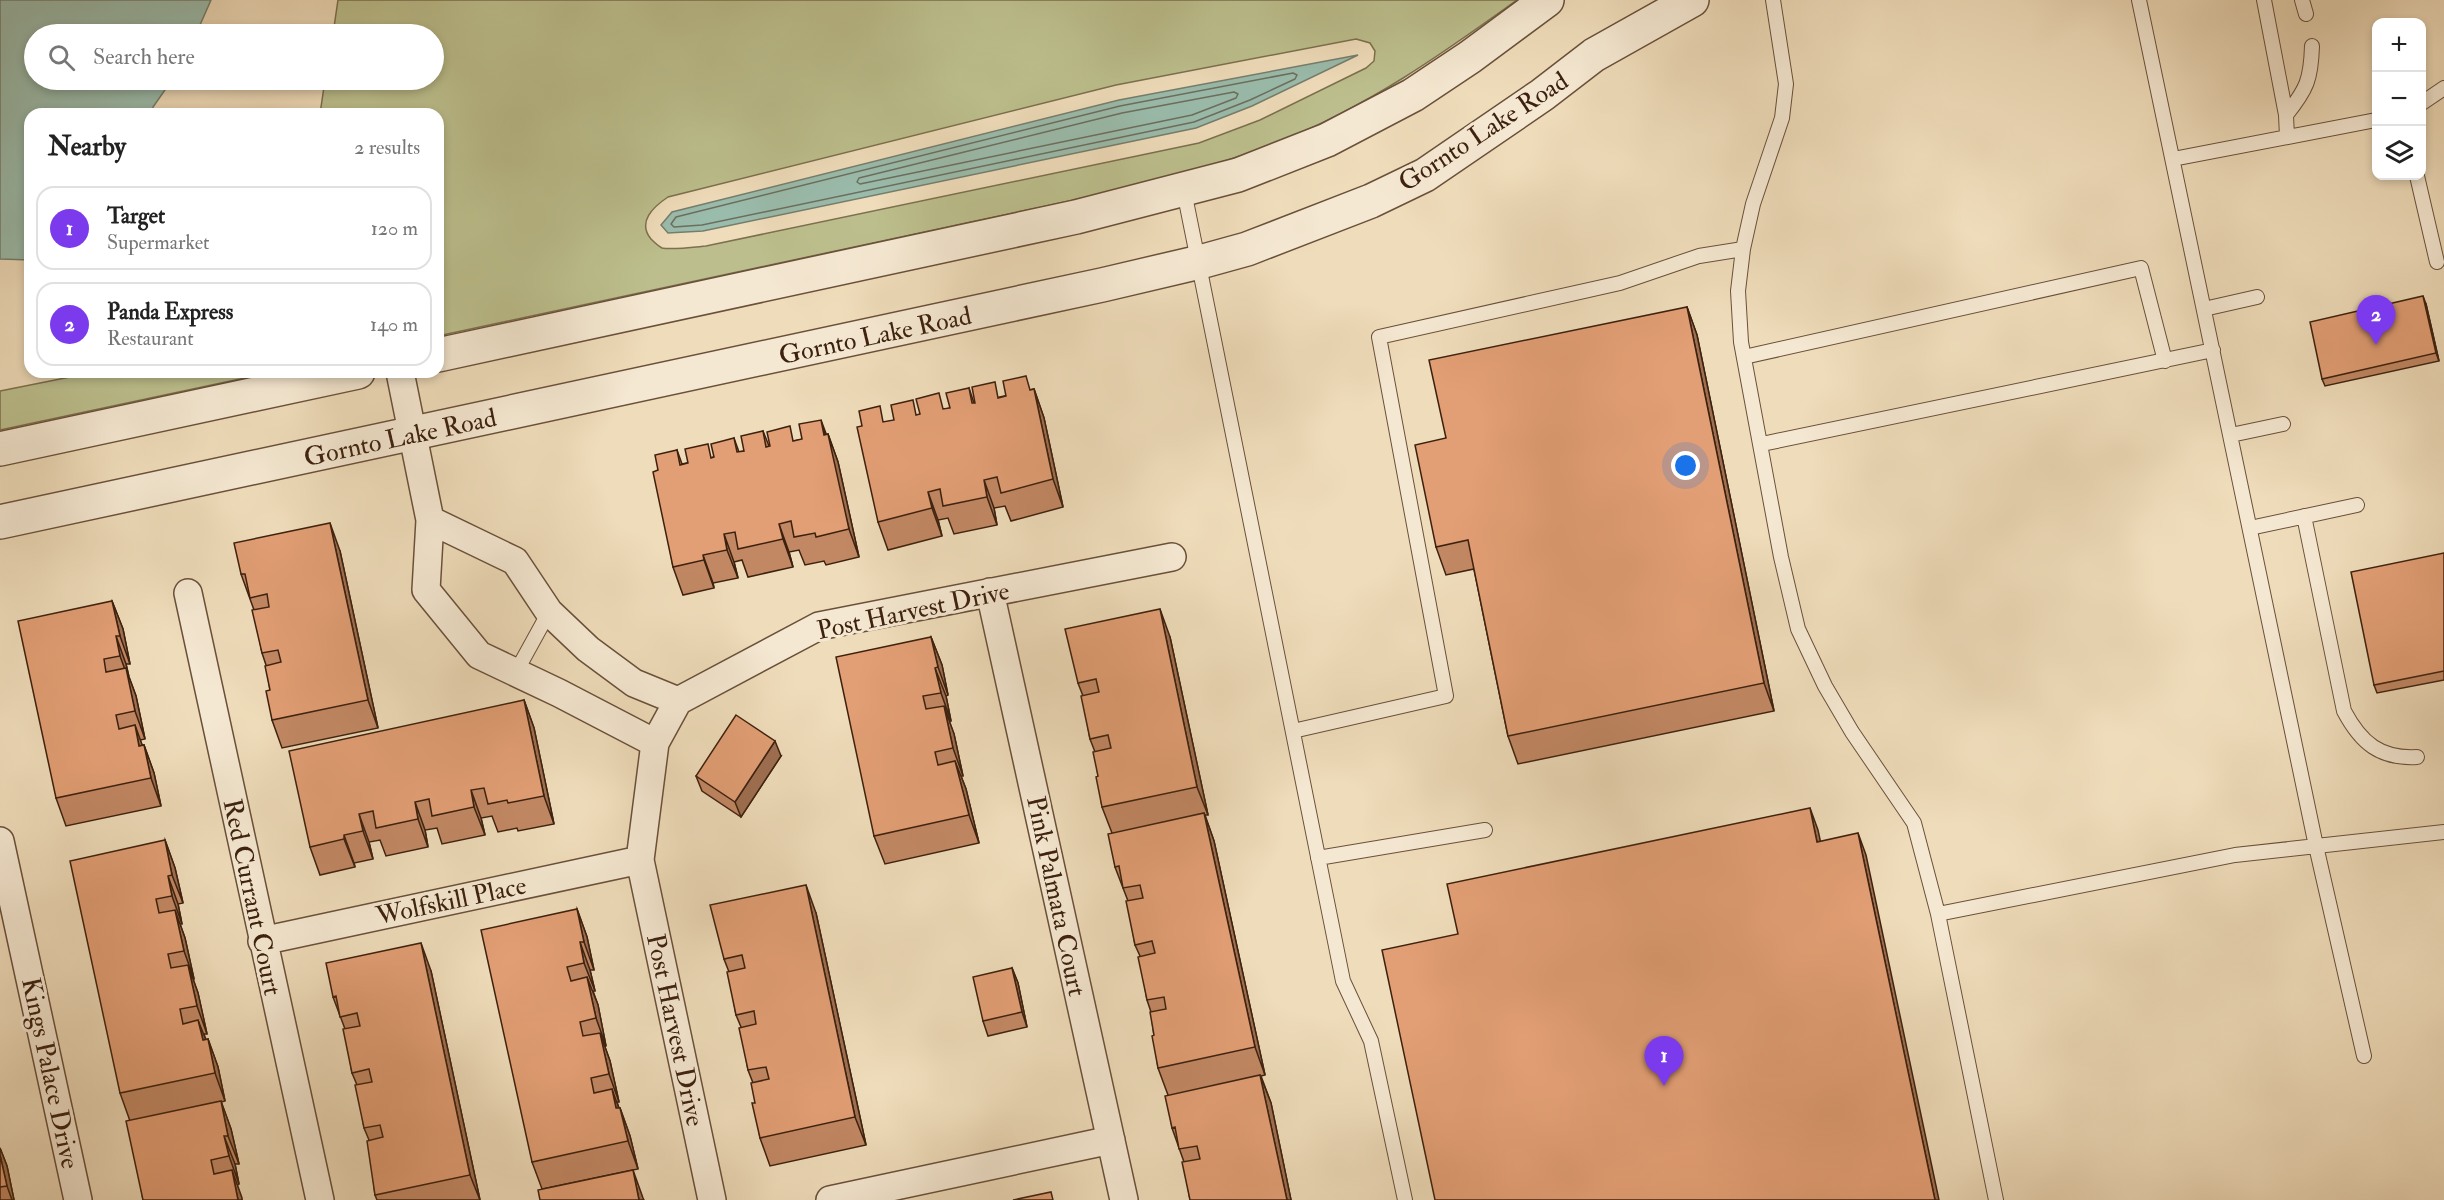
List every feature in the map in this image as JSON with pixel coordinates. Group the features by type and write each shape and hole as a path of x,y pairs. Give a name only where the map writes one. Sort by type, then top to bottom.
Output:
{"street":[{"path":"444,354 1076,217 1184,191 1290,157 1364,122 1442,77 1547,0"},
{"name":"Gornto Lake Road","path":"0,522 413,435 1200,262 1293,232 1371,201 1425,175 1542,95 1594,56 1692,0"},
{"path":"0,449 330,378"},
{"path":"401,378 430,520 426,590 479,655 655,743"},
{"path":"430,520 515,561 549,612 588,649 634,683 678,701"},
{"name":"Post Harvest Drive","path":"712,1200 640,860 655,743 678,701 819,626 1172,557"},
{"name":"Pink Palmata Court","path":"990,592 1124,1200"},
{"name":"Red Currant Court","path":"188,593 320,1200"},
{"name":"Kings Palace Drive","path":"0,841 78,1200"},
{"name":"Wolfskill Place","path":"262,940 640,860"},
{"path":"830,1200 1111,1140"}],"lane":[{"path":"1773,0 1785,84 1782,118 1753,204 1743,249 1738,291 1741,342 1762,444 1781,557 1798,629 1825,686 1852,732 1914,823 1938,915 1996,1200"},
{"path":"2139,0 2316,846 2364,1056"},
{"path":"2264,0 2286,115 2287,137"},
{"path":"2286,115 2299,99 2308,80 2311,72 2312,46"},
{"path":"2426,100 2444,88"},
{"path":"2172,159 2372,121"},
{"path":"2418,180 2437,262"},
{"path":"1184,191 1343,981 1371,1041 1405,1200"},
{"path":"1293,731 1446,696 1379,336 1620,283 1699,256 1743,249"},
{"path":"1744,357 2141,268 2165,361"},
{"path":"2204,309 2258,297"},
{"path":"1762,444 2213,350"},
{"path":"2230,435 2283,424"},
{"path":"2250,528 2357,505"},
{"path":"2304,516 2344,711 2358,734 2379,751 2403,758 2417,757"},
{"path":"516,672 549,612"},
{"path":"1318,858 1485,830"},
{"path":"1938,915 2235,855 2444,832"}],"green space":[{"path":"338,0 1517,0 1403,78 1344,112 1281,141 1199,169 1071,201 444,335 444,108 321,108 324,90 444,90 444,24 334,24","holes":["1356,39 1370,43 1375,51 1374,61 1366,68 1260,120 1199,143 706,246 662,248 647,233 646,221 649,215 668,197 1116,85"]},
{"path":"65,378 244,378 0,430 0,391"}],"water":[{"path":"0,0 211,0 200,24 24,24 24,90 165,90 153,108 24,108 24,260 0,259"},
{"path":"1358,55 1252,106 1196,128 703,231 668,233 661,225 672,212 1119,100"}],"building":[{"path":"2423,296 2436,353 2322,379 2310,322"},
{"path":"1687,307 1764,683 1508,736 1468,540 1436,547 1415,445 1446,438 1429,360"},
{"path":"1026,376 1030,390 1034,389 1053,479 1001,493 997,477 984,480 987,497 943,506 940,489 928,492 932,508 878,522 857,427 862,426 859,411 880,406 883,422 894,420 891,405 913,400 916,415 920,414 916,399 939,393 943,409 950,408 946,393 969,388 972,403 975,403 972,387 995,382 998,398 1006,396 1003,381"},
{"path":"821,420 824,435 828,434 849,529 816,537 815,533 794,537 791,521 779,524 783,539 738,549 735,532 724,534 727,550 703,555 704,560 673,567 653,472 658,470 655,455 677,450 680,465 688,463 685,449 708,444 711,458 714,457 711,444 734,438 737,452 744,451 741,436 763,431 766,447 770,446 767,432 790,426 793,441 802,439 799,424"},
{"path":"330,523 368,700 272,720 266,691 270,690 265,666 281,662 278,650 262,653 252,610 269,607 267,594 250,598 245,574 241,574 234,543"},
{"path":"2444,553 2444,671 2374,685 2351,572"},
{"path":"112,601 120,636 116,636 120,656 104,659 106,672 126,668 135,711 116,715 119,729 135,725 139,746 144,745 151,778 56,798 18,621"},
{"path":"1160,609 1197,787 1102,807 1093,752 1111,748 1108,735 1090,739 1081,696 1099,692 1096,679 1078,683 1065,629"},
{"path":"931,637 941,693 923,696 926,709 944,706 953,748 935,752 938,765 955,761 969,815 874,836 836,657"},
{"path":"524,700 544,796 508,803 507,800 488,804 484,788 471,790 474,807 432,816 429,799 415,802 418,819 376,828 373,811 359,814 363,831 344,835 344,839 310,847 289,751"},
{"path":"736,715 775,741 735,802 696,776"},
{"path":"1810,808 1817,842 1858,833 1935,1200 1435,1200 1382,950 1458,934 1447,884"},
{"path":"1204,813 1255,1047 1158,1068 1150,1012 1166,1009 1164,997 1147,1000 1138,957 1155,953 1152,941 1135,945 1126,901 1143,898 1140,885 1123,888 1119,866 1115,867 1108,834"},
{"path":"165,840 172,875 168,876 172,896 156,899 159,913 175,910 184,951 168,954 171,968 188,965 197,1006 180,1009 183,1024 198,1020 203,1040 208,1039 215,1073 120,1093 70,861"},
{"path":"806,885 855,1117 760,1138 752,1103 755,1103 751,1083 769,1079 766,1067 748,1070 739,1028 756,1024 754,1011 736,1015 727,972 745,968 742,955 724,959 710,905"},
{"path":"577,909 584,942 580,942 584,963 567,967 571,981 587,977 596,1018 580,1022 583,1036 600,1033 609,1074 591,1078 594,1093 612,1089 616,1108 620,1108 628,1141 532,1162 481,930"},
{"path":"421,943 470,1175 375,1195 367,1141 383,1137 380,1125 364,1128 355,1085 372,1082 369,1069 352,1073 343,1029 360,1026 357,1013 340,1017 326,963"},
{"path":"1012,968 1022,1012 983,1021 973,977"},
{"path":"1260,1075 1287,1200 1190,1200 1182,1162 1200,1159 1197,1146 1179,1149 1165,1096"},
{"path":"221,1101 228,1136 224,1136 229,1156 211,1160 214,1174 232,1170 238,1200 143,1200 126,1121"},
{"path":"0,1155 7,1186 0,1187"},
{"path":"633,1170 639,1200 540,1200 538,1190"},
{"path":"1051,1192 1053,1200 1013,1200"}],"place":[{"name":"Panda Express","path":"2376,345"},
{"name":"Target","path":"1664,1086"}]}
